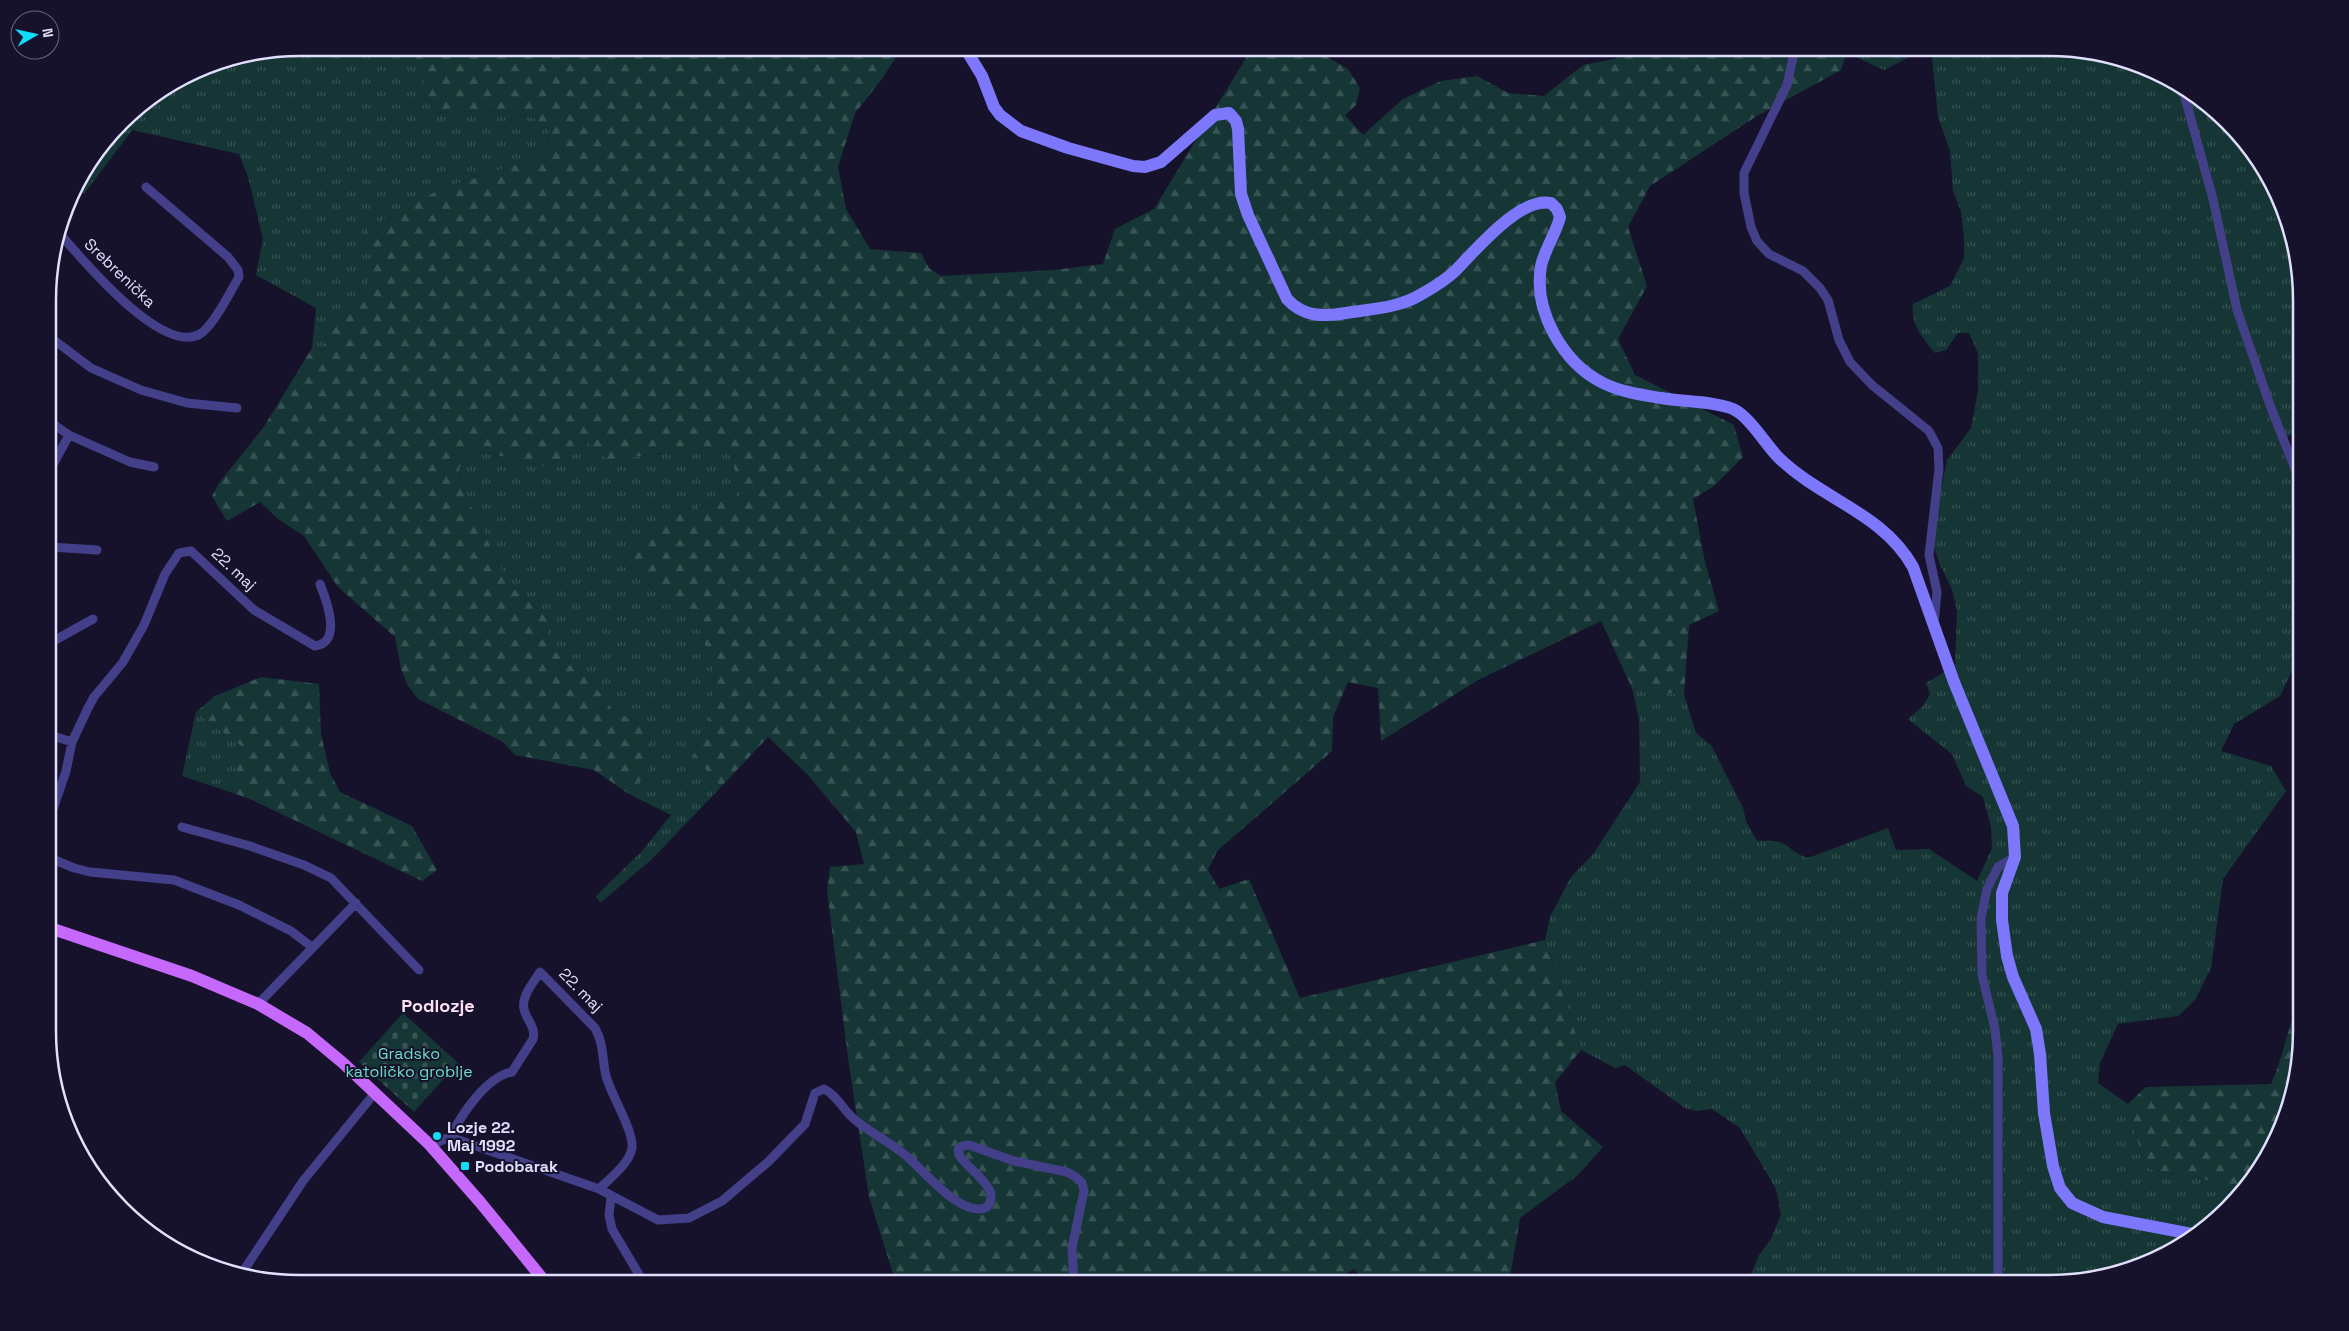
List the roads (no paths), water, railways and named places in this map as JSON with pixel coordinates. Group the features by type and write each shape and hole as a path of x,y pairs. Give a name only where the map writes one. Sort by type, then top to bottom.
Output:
{"main road":[{"path":"970,56 982,76 994,107 1000,115 1020,131 1068,148 1133,166 1145,168 1161,162 1215,114 1229,113 1236,121 1238,128 1241,194 1248,216 1287,299 1294,307 1309,314 1325,317 1402,304 1418,297 1454,272 1476,248 1517,213 1537,203 1552,203 1560,217 1541,267 1540,290 1549,323 1567,353 1585,373 1604,384 1626,392 1724,406 1738,412 1778,458 1803,479 1873,522 1895,541 1912,567 1954,682 2010,814 2013,826 2015,858 2002,893 2002,920 2007,956 2013,977 2036,1029 2040,1054 2044,1112 2053,1166 2060,1188 2072,1203 2103,1217 2186,1233"},
{"path":"56,930 192,976 258,1004 307,1033 343,1063 430,1145 480,1202 539,1275"}],"street":[{"path":"1793,56 1787,85 1744,173 1744,193 1751,227 1757,241 1769,254 1802,270 1820,288 1828,300 1839,340 1850,362 1872,384 1928,431 1938,448 1939,469 1929,555 1937,592 1934,626"},
{"path":"2185,98 2213,199 2237,310 2271,408 2293,464"},
{"name":"Srebrenička","path":"64,239 107,286 148,321 177,336 186,338 201,333 208,326 239,277 238,270 228,258 146,187"},
{"path":"56,342 91,368 142,390 187,403 237,408"},
{"path":"56,426 69,435 130,462 154,467"},
{"path":"56,459 69,435"},
{"path":"56,547 97,550"},
{"name":"22. maj","path":"56,791 72,742 94,697 123,662 144,625 165,574 179,553 191,551 254,610 315,646 325,642 329,636 331,626 325,596 320,584"},
{"path":"56,640 93,619"},
{"path":"56,737 72,742"},
{"path":"182,827 250,846 304,865 332,878 419,970"},
{"path":"1998,1275 1998,1057 1995,1029 1982,975 1980,935 1987,889 1998,867 2015,858"},
{"path":"56,860 90,872 174,880 240,904 291,931 312,947"},
{"path":"258,1004 356,903"},
{"name":"22. maj","path":"450,1137 460,1117 492,1080 512,1072 533,1039 535,1032 523,1008 526,994 540,972 595,1028 601,1038 607,1078 630,1135 632,1149 627,1159 599,1189"},
{"path":"430,1145 450,1137 599,1189 611,1197 658,1220 689,1218 722,1201 768,1162 805,1124 815,1093 824,1089 852,1117 906,1155 936,1186 975,1210 988,1207 991,1196 985,1184 959,1155 958,1150 962,1146 969,1145 1014,1161 1067,1172 1076,1177 1082,1183 1084,1191 1072,1248 1074,1275"},
{"path":"245,1268 303,1181 374,1094"},
{"path":"611,1197 609,1215 612,1228 639,1275"}],"place":[{"name":"Lozje 22. Maj 1992","path":"437,1136"},
{"name":"Podobarak","path":"465,1166"}],"district":[{"name":"Podlozje","path":"438,1005"}],"park label":[{"name":"Gradsko katoličko groblje","path":"409,1062"}]}
